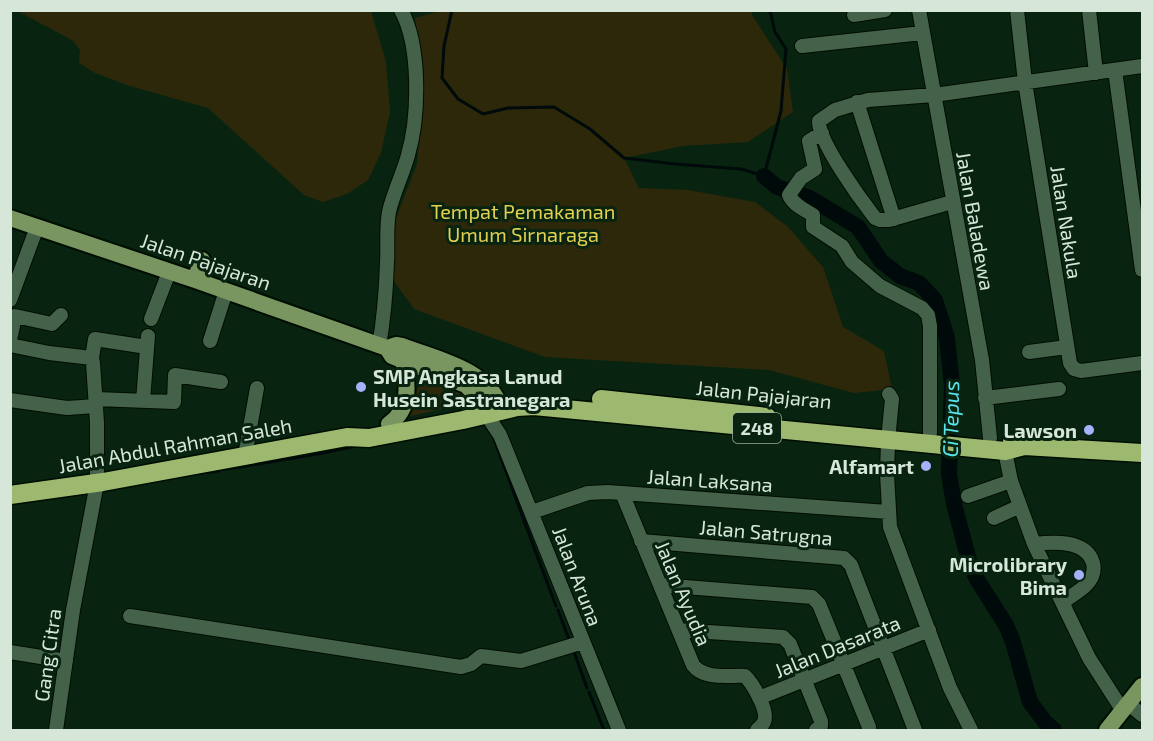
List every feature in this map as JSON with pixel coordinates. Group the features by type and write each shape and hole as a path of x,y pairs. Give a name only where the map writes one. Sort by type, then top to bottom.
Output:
{"highway":[{"name":"Jalan Pajajaran","path":"492,407 535,395 638,402 889,435 951,440 1005,451 1024,446"},
{"name":"Jalan Abdul Rahman Saleh","path":"347,437 367,428 454,411 492,407"},
{"name":"Jalan Abdul Rahman Saleh","path":"10,495 97,483 347,437 369,438 492,407"},
{"name":"Jalan Pajajaran","path":"889,435 930,433 951,440 990,438 1024,446 1143,453"}],"main road":[{"name":"Jalan Pajajaran","path":"10,219 195,280 383,347 392,356 466,385 492,407"},
{"path":"195,280 202,260"},
{"name":"Jalan Pajajaran","path":"383,347 402,346 470,373 484,381 492,407"},
{"path":"389,424 402,413 405,405 407,378 404,360"},
{"path":"1107,730 1143,686"}],"street":[{"path":"854,15 885,10"},
{"name":"Jalan Baladewa","path":"919,10 982,360 990,438"},
{"name":"Jalan Nakula","path":"1017,10 1025,82 1071,366 1077,370 1143,363"},
{"path":"1089,10 1096,73"},
{"path":"383,347 389,212 408,155 416,108 415,70 408,14"},
{"path":"802,46 922,33"},
{"path":"952,202 894,219 874,218 849,183 822,134 819,123 822,117 856,102 934,95 1143,66"},
{"path":"1115,70 1143,270"},
{"path":"856,102 894,219"},
{"path":"822,134 809,141 815,169 801,178 792,191 797,206 813,215 813,227 842,246 852,262 864,274 928,315 930,326 930,433"},
{"path":"10,300 37,227"},
{"path":"151,320 169,272"},
{"path":"210,341 226,291"},
{"path":"10,340 15,316 52,324 61,315"},
{"path":"10,345 92,358 95,339 147,342 143,401"},
{"path":"1029,352 1067,347"},
{"name":"Gang Citra","path":"56,730 78,585 97,483 96,403 92,358"},
{"path":"10,400 60,408 96,403 174,402 175,375 220,382"},
{"path":"245,456 257,388"},
{"path":"986,398 1059,389"},
{"path":"889,394 892,399 889,435 888,512 890,527 897,551 950,687 971,730"},
{"name":"Jalan Aruna","path":"492,407 500,435 532,512 579,642 619,730"},
{"path":"1005,451 1011,481 1034,544 1089,658 1126,708 1143,716"},
{"path":"968,496 1011,481"},
{"name":"Jalan Laksana","path":"532,512 588,494 608,492 888,512"},
{"name":"Jalan Ayudia","path":"622,493 697,671 709,675 745,676 751,682 759,698"},
{"path":"994,518 1020,506"},
{"name":"Jalan Satrugna","path":"641,541 844,558 850,565 915,730"},
{"path":"1034,544 1052,542 1080,548 1088,553 1093,561 1094,570 1091,579 1063,602"},
{"path":"660,585 812,597 819,604 869,730"},
{"path":"130,616 461,667 471,664 481,656 521,662 579,642"},
{"path":"679,630 783,637 790,644 821,721 821,726 816,730"},
{"name":"Jalan Dasarata","path":"759,698 929,630"},
{"path":"10,652 66,662"},
{"path":"757,730 765,722 765,714 759,698"}],"green space":[{"path":"22,10 371,11 386,62 390,112 381,153 368,180 347,194 323,202 304,195 208,108 130,86 95,73 79,63 80,50 72,40 21,13"},
{"name":"Tempat Pemakaman Umum Sirnaraga","path":"444,10 752,11 752,15 787,69 793,112 748,142 683,146 624,158 639,188 688,190 755,202 788,227 823,267 843,327 884,351 892,389 854,393 769,370 545,357 414,309 391,277 391,231 417,164 422,102 415,18"},
{"path":"416,369 465,388 470,399 457,406 410,416 417,387"}],"waterway":[{"path":"452,10 444,46 442,78 458,99 483,114 508,108 554,107 590,129 624,158 741,169 764,176 781,111 786,49 775,32 770,10"},
{"name":"Ci Tepus","path":"764,176 777,187 810,198 858,227 881,261 900,276 919,283 935,300 947,338 952,385 949,474 954,504 970,564 1006,625 1030,702 1054,730"},
{"path":"479,424 485,425 493,436 522,515"},
{"path":"318,454 361,445"},
{"path":"246,466 317,454"},
{"path":"219,470 246,466"},
{"path":"194,474 218,471"},
{"path":"523,518 556,606"},
{"path":"558,610 570,642"},
{"path":"573,649 587,688"},
{"path":"589,692 604,730"}],"place":[{"name":"SMP Angkasa Lanud Husein Sastranegara","path":"361,387"},
{"name":"Lawson","path":"1089,430"},
{"name":"Alfamart","path":"926,466"},
{"name":"Microlibrary Bima","path":"1079,575"}]}
